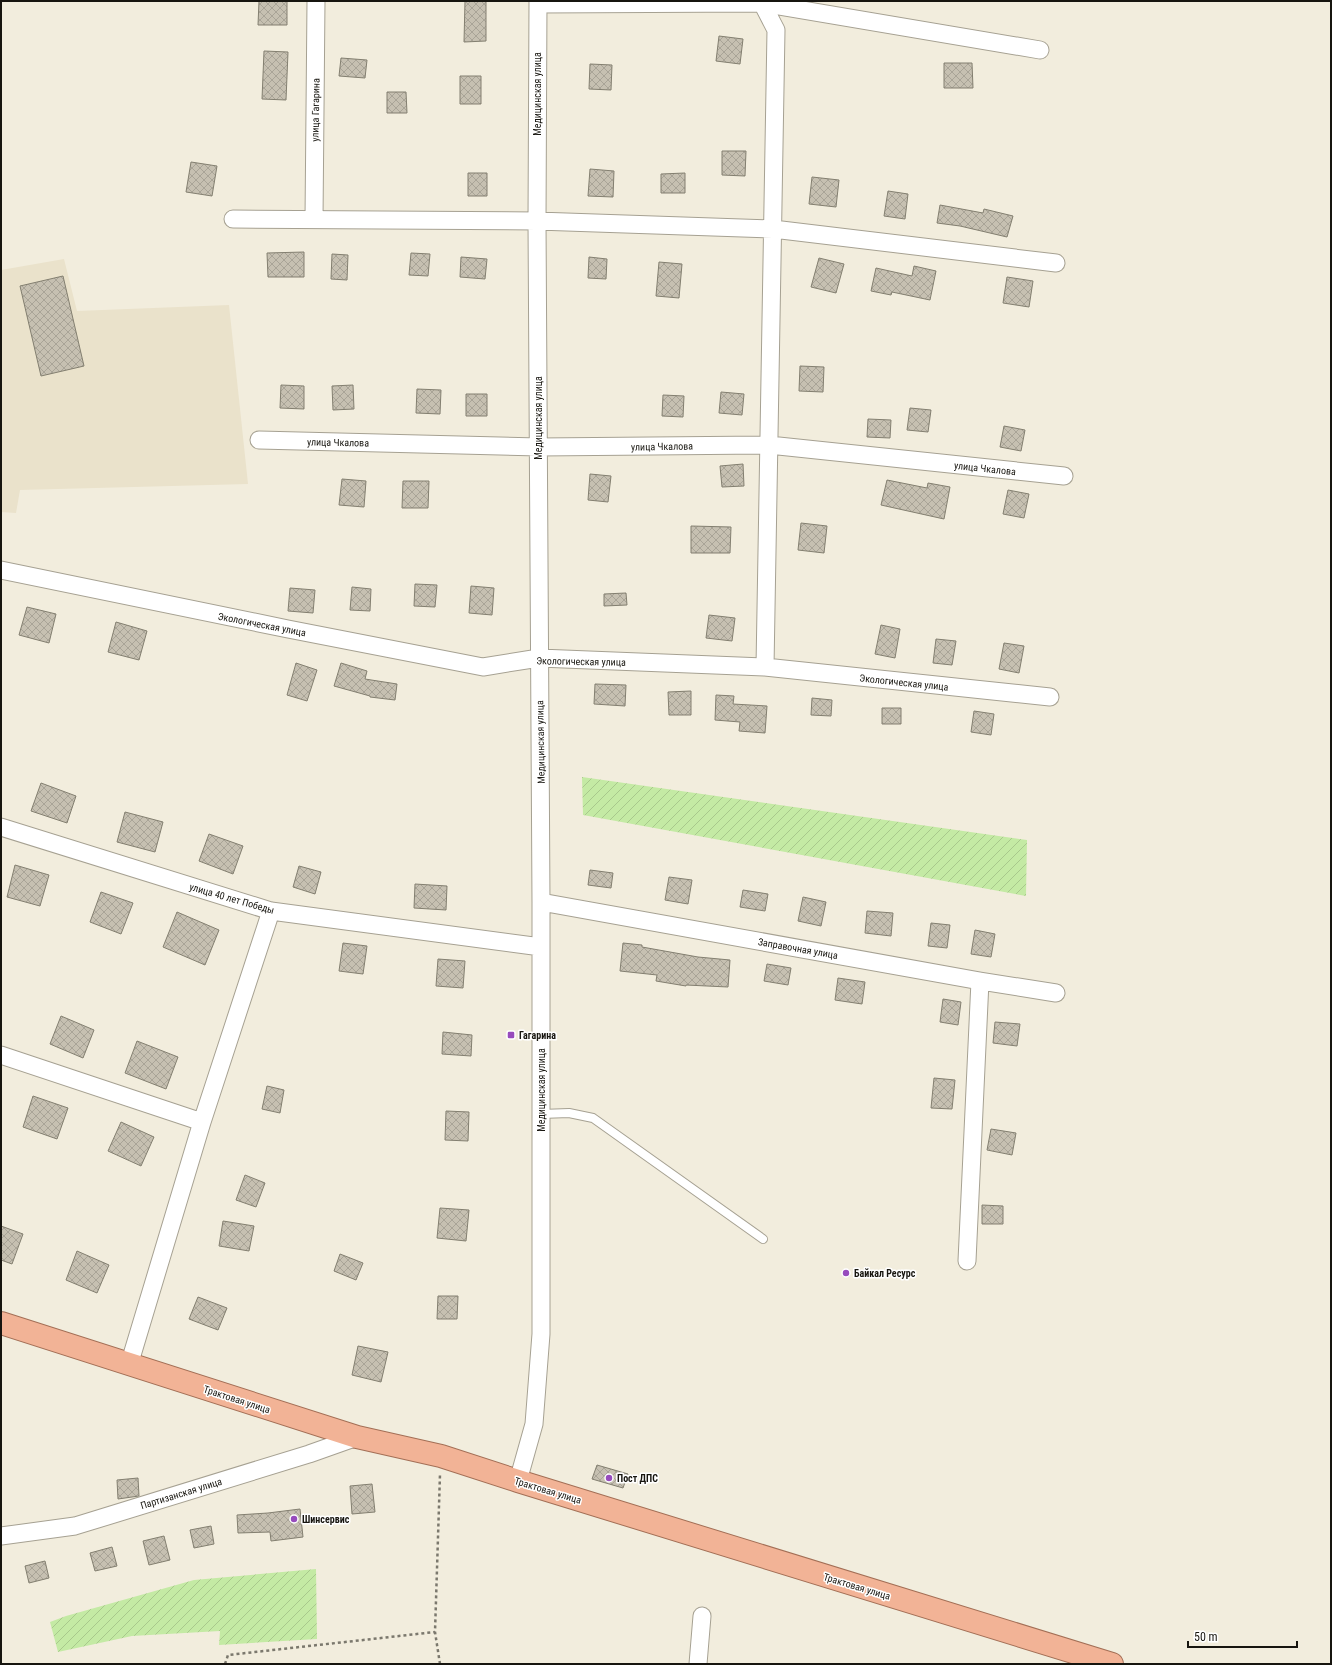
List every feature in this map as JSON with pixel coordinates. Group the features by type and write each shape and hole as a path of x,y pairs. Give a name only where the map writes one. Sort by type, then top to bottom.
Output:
{"highway":[{"name":"Трактовая улица","path":"1,1323 357,1437 441,1456 518,1482 1103,1662"}],"street":[{"name":"улица Гагарина","path":"314,219 316,1"},
{"path":"538,3 761,2 1040,50"},
{"path":"761,2 776,30 765,667"},
{"name":"Медицинская улица","path":"518,1482 534,1424 541,1334 542,902 539,658 537,221 538,3"},
{"path":"233,219 537,221 773,229 1056,263"},
{"name":"улица Чкалова","path":"259,440 539,447 769,445 1064,476"},
{"name":"Экологическая улица","path":"1,570 288,629 483,667 539,658 765,667 1050,697"},
{"name":"улица 40 лет Победы","path":"1,827 271,911 541,946"},
{"name":"Заправочная улица","path":"542,902 980,981 1056,993"},
{"path":"129,1365 202,1122 271,911"},
{"path":"966,1261 980,981"},
{"path":"1,1055 202,1122"},
{"name":"Партизанская улица","path":"1,1536 75,1526 309,1454 357,1437"},
{"path":"698,1664 702,1616"}],"lane":[{"path":"541,1114 569,1113 593,1118 763,1239"}],"path":[{"path":"440,1664 435,1632 441,1456"},
{"path":"225,1664 228,1655 435,1632"}],"shaded area":[{"path":"64,259 77,311 229,305 248,484 20,490 16,513 1,512 1,270"}],"green space":[{"path":"582,777 1027,840 1026,896 583,815"},
{"path":"316,1569 317,1639 219,1645 220,1631 132,1636 58,1652 50,1622 66,1616 194,1580"}],"building":[{"path":"259,1 287,1 287,25 258,25"},
{"path":"465,1 486,1 486,41 464,42"},
{"path":"719,36 743,39 740,64 716,61"},
{"path":"264,51 288,52 286,100 262,99"},
{"path":"341,58 367,60 365,78 339,76"},
{"path":"944,63 972,63 973,88 944,88"},
{"path":"590,64 612,65 611,90 589,89"},
{"path":"460,76 481,76 481,104 460,104"},
{"path":"387,92 406,92 407,113 387,113"},
{"path":"722,151 746,151 745,176 722,175"},
{"path":"191,162 217,166 212,196 186,192"},
{"path":"590,169 614,171 613,197 588,196"},
{"path":"468,173 487,173 487,196 468,196"},
{"path":"685,173 685,193 661,193 661,174"},
{"path":"812,177 839,180 836,207 809,204"},
{"path":"888,191 908,194 905,219 884,216"},
{"path":"940,205 983,213 984,209 1013,216 1007,237 960,226 937,223"},
{"path":"304,252 304,277 268,277 267,253"},
{"path":"411,253 430,254 428,276 409,275"},
{"path":"332,254 348,255 347,280 331,279"},
{"path":"461,257 487,259 485,279 460,277"},
{"path":"589,257 607,259 606,279 588,278"},
{"path":"819,258 844,264 836,293 811,287"},
{"path":"659,262 682,264 679,298 656,296"},
{"path":"914,266 936,271 930,300 892,292 891,295 871,291 876,268 912,276"},
{"path":"63,276 84,366 41,376 20,286"},
{"path":"1007,277 1033,281 1029,307 1003,303"},
{"path":"800,366 824,367 823,392 799,391"},
{"path":"281,385 304,386 304,409 280,408"},
{"path":"353,385 354,409 333,410 332,386"},
{"path":"417,389 441,390 440,414 416,413"},
{"path":"721,392 744,394 742,415 719,413"},
{"path":"466,394 487,394 487,416 466,416"},
{"path":"663,395 684,396 683,417 662,416"},
{"path":"910,408 931,410 928,432 907,430"},
{"path":"868,419 891,420 890,438 867,437"},
{"path":"1004,426 1025,430 1021,451 1000,447"},
{"path":"743,464 744,486 722,487 720,466"},
{"path":"590,474 611,476 608,502 588,500"},
{"path":"342,479 366,481 364,507 339,505"},
{"path":"887,480 927,488 928,483 950,487 944,519 881,505"},
{"path":"403,481 429,481 428,508 402,508"},
{"path":"1008,490 1029,494 1024,518 1003,514"},
{"path":"801,523 827,526 824,553 798,550"},
{"path":"691,526 731,527 730,553 691,553"},
{"path":"415,584 437,585 435,607 414,606"},
{"path":"471,586 494,588 492,615 469,613"},
{"path":"352,587 371,589 370,611 350,610"},
{"path":"290,588 315,590 313,613 288,611"},
{"path":"626,593 627,605 604,606 604,594"},
{"path":"27,607 56,614 49,643 19,635"},
{"path":"709,615 735,618 732,641 706,638"},
{"path":"116,622 147,631 139,660 108,652"},
{"path":"881,625 900,629 895,658 875,654"},
{"path":"936,639 956,641 952,665 933,663"},
{"path":"1004,643 1024,646 1019,673 999,669"},
{"path":"296,663 317,670 307,701 287,695"},
{"path":"341,663 367,671 365,679 397,684 395,700 370,697 334,686"},
{"path":"595,684 626,685 625,706 594,704"},
{"path":"691,691 691,715 669,715 668,692"},
{"path":"716,695 734,696 733,704 767,706 765,733 739,731 740,722 715,720"},
{"path":"812,698 832,700 831,716 811,715"},
{"path":"882,708 901,708 901,724 882,724"},
{"path":"974,711 994,714 991,735 971,732"},
{"path":"41,783 76,796 67,823 31,811"},
{"path":"125,812 163,822 155,852 117,842"},
{"path":"209,834 243,846 233,874 199,861"},
{"path":"15,865 49,875 40,906 7,897"},
{"path":"299,866 321,872 315,894 293,887"},
{"path":"590,870 613,873 611,888 588,885"},
{"path":"669,877 692,880 688,904 665,900"},
{"path":"415,884 447,886 446,910 414,908"},
{"path":"743,890 768,894 765,911 740,907"},
{"path":"101,892 133,903 121,934 90,922"},
{"path":"803,897 826,902 821,926 798,921"},
{"path":"867,911 893,913 891,936 865,933"},
{"path":"177,912 219,930 205,965 163,947"},
{"path":"931,923 950,925 947,948 928,946"},
{"path":"975,930 995,934 991,957 971,954"},
{"path":"343,943 367,946 363,974 339,971"},
{"path":"623,943 642,945 642,947 698,957 730,960 728,987 686,986 656,981 657,975 620,971"},
{"path":"438,959 465,961 463,988 436,986"},
{"path":"767,964 791,968 788,985 764,981"},
{"path":"838,978 865,982 862,1004 835,1000"},
{"path":"943,999 961,1002 958,1025 940,1022"},
{"path":"61,1016 94,1030 83,1058 50,1044"},
{"path":"995,1022 1020,1024 1017,1046 993,1043"},
{"path":"443,1032 472,1035 471,1056 442,1054"},
{"path":"137,1041 178,1057 166,1089 125,1073"},
{"path":"934,1078 955,1080 952,1109 931,1108"},
{"path":"267,1086 284,1090 280,1113 262,1109"},
{"path":"33,1096 68,1108 57,1139 23,1127"},
{"path":"446,1111 469,1112 468,1141 445,1140"},
{"path":"121,1122 154,1137 141,1166 108,1151"},
{"path":"991,1129 1016,1133 1012,1155 987,1150"},
{"path":"245,1175 265,1183 256,1207 236,1200"},
{"path":"982,1205 1003,1206 1003,1224 982,1224"},
{"path":"440,1208 469,1210 466,1241 437,1238"},
{"path":"223,1221 254,1226 249,1251 219,1246"},
{"path":"1,1226 23,1234 12,1264 1,1260"},
{"path":"77,1251 109,1265 97,1293 66,1280"},
{"path":"340,1254 363,1263 356,1280 334,1271"},
{"path":"438,1296 458,1296 457,1319 437,1319"},
{"path":"198,1297 227,1308 218,1330 189,1319"},
{"path":"358,1346 388,1352 381,1382 352,1375"},
{"path":"597,1465 628,1474 623,1488 592,1479"},
{"path":"138,1478 139,1496 118,1499 117,1480"},
{"path":"372,1484 375,1512 352,1514 350,1486"},
{"path":"300,1509 303,1537 271,1541 270,1532 238,1533 237,1515"},
{"path":"211,1526 214,1544 194,1548 190,1530"},
{"path":"164,1536 170,1560 149,1565 143,1541"},
{"path":"112,1547 117,1566 95,1571 90,1553"},
{"path":"45,1561 49,1578 29,1583 25,1566"}],"place":[{"name":"Гагарина","path":"511,1035"},
{"name":"Байкал Ресурс","path":"846,1273"},
{"name":"Пост ДПС","path":"609,1478"},
{"name":"Шинсервис","path":"294,1519"}]}
